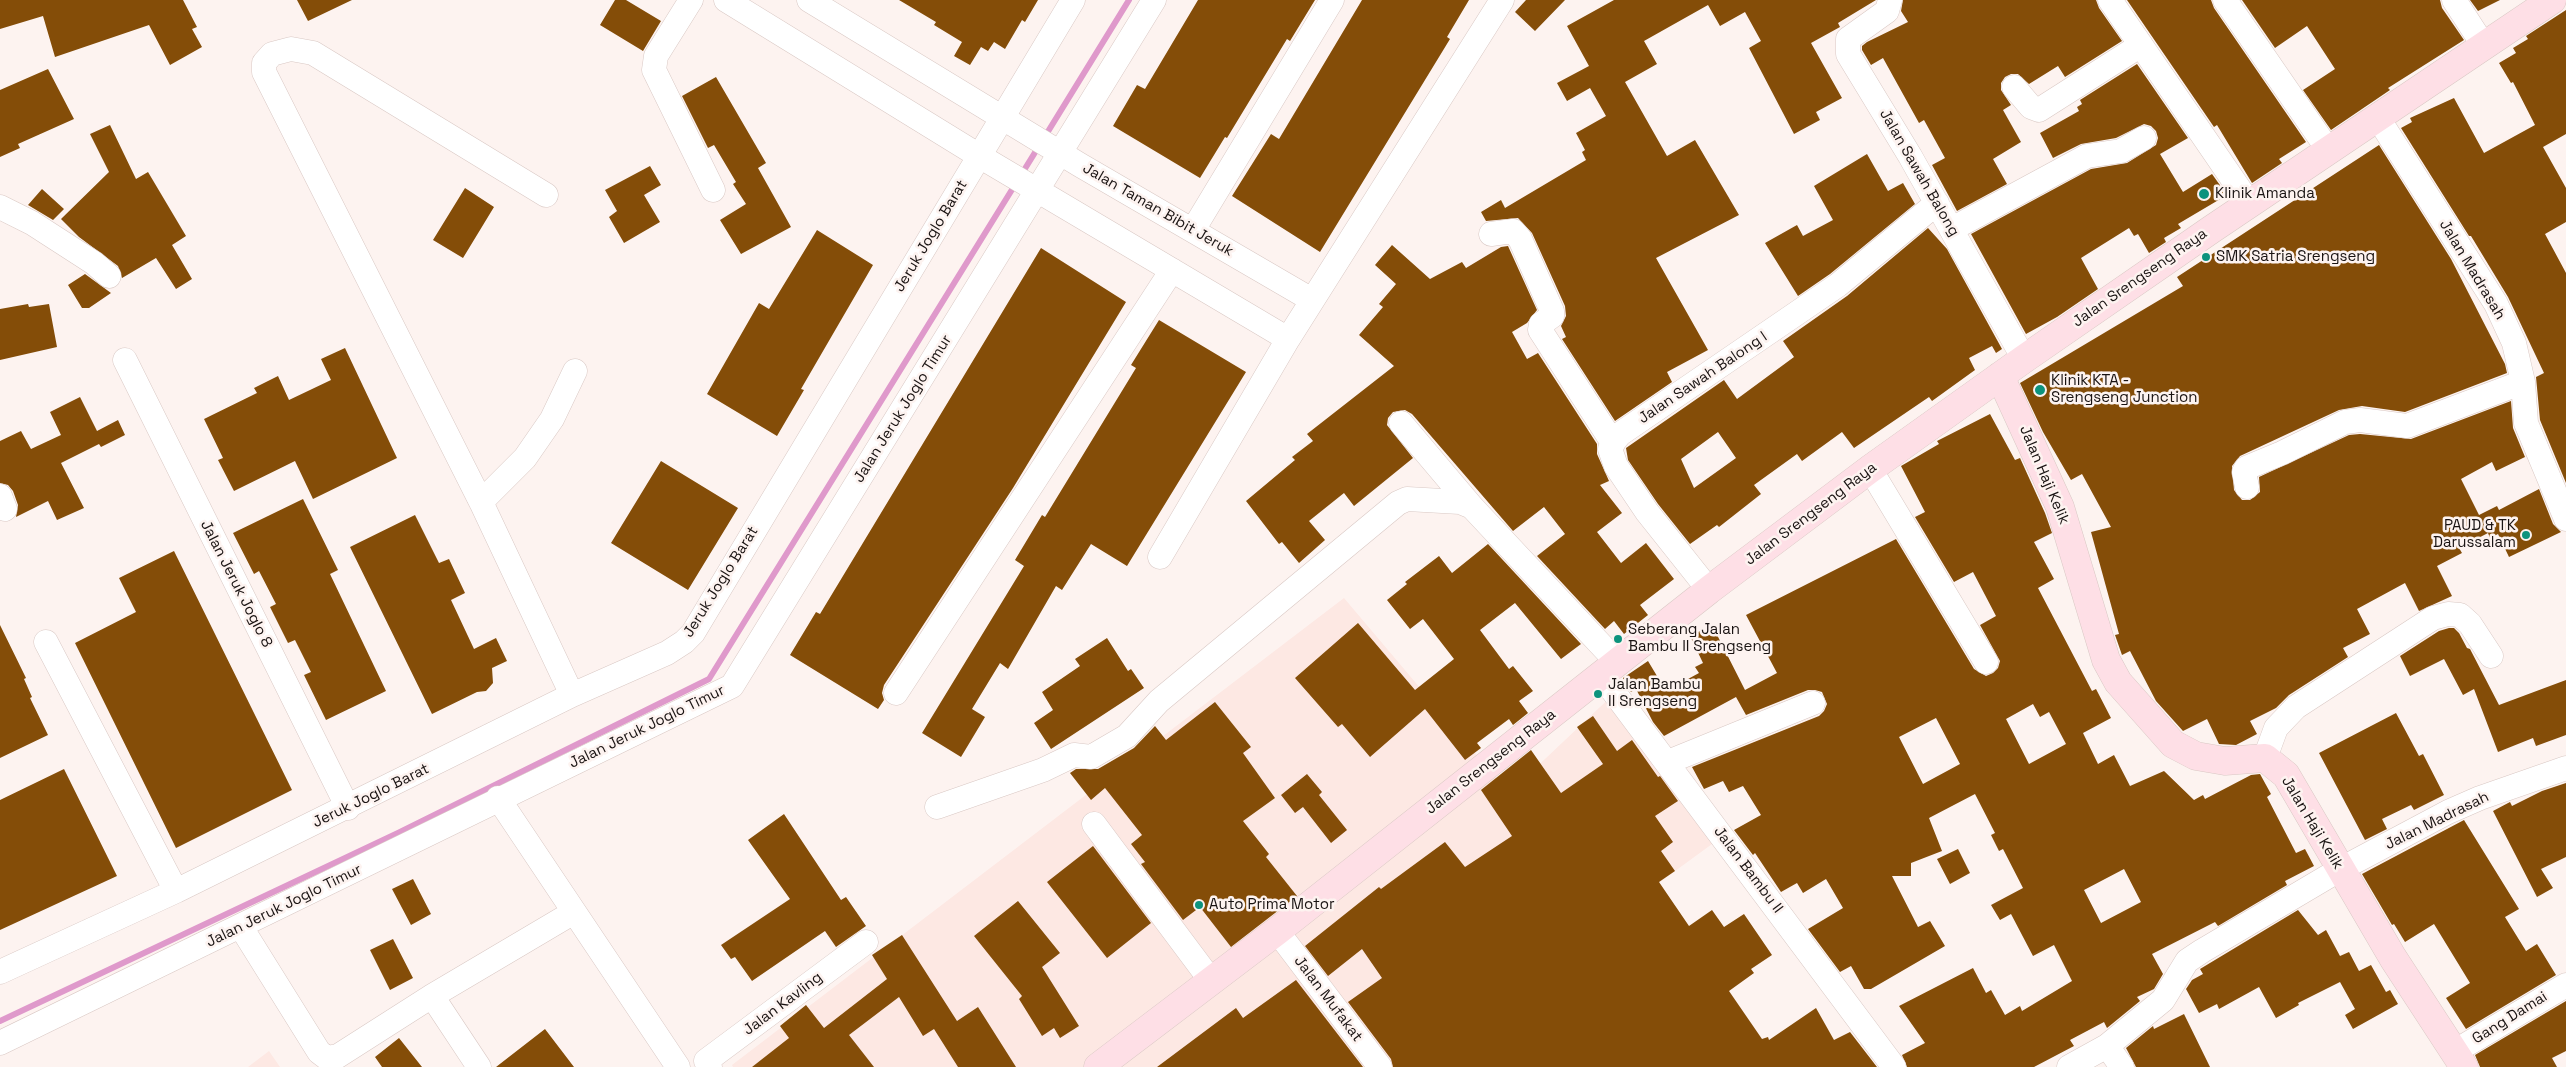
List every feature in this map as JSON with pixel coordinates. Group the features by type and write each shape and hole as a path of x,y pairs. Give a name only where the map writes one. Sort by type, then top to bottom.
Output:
{"main road":[{"name":"Jalan Srengseng Raya","path":"1098,1067 1212,982 1709,590 1870,469 2024,359 2249,203 2330,151 2552,0"},
{"name":"Jalan Haji Kelik","path":"2000,376 2060,507 2106,660 2118,682 2173,744 2196,756 2225,761 2265,758 2286,775 2339,870 2459,1060"}],"street":[{"path":"691,0 656,56 654,70 713,190"},
{"path":"726,0 980,157 1288,339"},
{"name":"Jalan Taman Bibit Jeruk","path":"809,0 1003,119 1312,300"},
{"name":"Jeruk Joglo Barat","path":"2,966 176,891 348,808 572,695 667,653 684,642 693,633 1073,0"},
{"name":"Jalan Jeruk Joglo Timur","path":"0,1043 241,927 498,798 732,686 1154,0"},
{"path":"1193,230 1332,0"},
{"path":"1160,558 1288,339 1502,0"},
{"name":"Jalan Sawah Balong","path":"1890,0 1887,11 1848,40 1848,54 1937,203 2024,359"},
{"path":"2110,0 2249,203"},
{"path":"2225,0 2330,151"},
{"path":"2454,0 2484,46"},
{"path":"2014,86 2031,107 2039,110 2141,46"},
{"path":"546,195 313,53 291,48 272,54 264,63 264,72 481,502 572,695"},
{"name":"Jalan Madrasah","path":"2378,118 2496,304 2514,343 2522,382 2526,423 2566,519"},
{"path":"1952,229 2087,156 2121,151 2144,138"},
{"name":"Jalan Sawah Balong I","path":"1613,444 1620,434 1838,285 1937,203"},
{"path":"0,207 32,223 109,276"},
{"path":"1491,234 1513,231 1520,239 1552,311 1552,316 1541,324 1540,330 1613,444 1610,449 1612,457 1621,473 1647,512 1709,590"},
{"path":"896,693 1172,270"},
{"name":"Jalan Jeruk Joglo 8","path":"124,360 348,808"},
{"path":"481,502 525,458 552,419 576,371"},
{"path":"2247,487 2244,472 2246,468 2282,454 2345,422 2360,420 2407,426 2522,382"},
{"name":"Jalan Bambu II","path":"1401,423 1609,668 1668,762 1894,1067"},
{"path":"1870,469 1986,662"},
{"path":"936,807 1043,770 1074,755 1082,758 1091,757 1127,736 1159,701 1398,502 1417,499 1460,502 1472,507"},
{"path":"2265,758 2276,728 2296,707 2433,618 2448,614 2460,615 2470,624 2491,656"},
{"path":"46,642 176,891"},
{"path":"1668,762 1813,703"},
{"name":"Jalan Madrasah","path":"2069,1067 2107,1046 2163,1000 2187,961 2339,870 2464,805 2566,768"},
{"path":"498,798 678,1067"},
{"path":"1094,824 1212,982"},
{"path":"241,927 319,1052 327,1058 338,1056 432,996 574,912"},
{"name":"Jalan Mufakat","path":"1277,931 1380,1067"},
{"name":"Jalan Kavling","path":"710,1067 706,1062 866,942"},
{"name":"Gang Damai","path":"2459,1060 2566,985"},
{"path":"432,996 479,1067"},
{"path":"2107,1046 2122,1067"}],"shaded area":[{"path":"1344,598 1509,793 1618,690 1723,836 1407,1067 733,1067 732,1065"},
{"path":"269,1051 280,1067 248,1067"}],"building":[{"path":"0,0 183,0 197,27 192,29 202,47 170,65 149,25 55,57 43,16 0,29"},
{"path":"297,0 352,0 308,21"},
{"path":"615,0 626,0 661,21 643,51 600,25"},
{"path":"899,0 1038,0 1025,22 1022,20 1005,49 994,42 988,51 981,47 970,65 954,56 962,42 934,25 936,22"},
{"path":"1198,0 1315,0 1290,41 1287,39 1227,138 1225,137 1200,178 1113,126 1137,85 1145,89"},
{"path":"1362,0 1469,0 1447,37 1450,39 1320,252 1232,196 1271,134 1279,139"},
{"path":"1526,0 1565,0 1535,31 1515,12"},
{"path":"1614,0 1876,0 1838,23 1840,27 1811,43 1842,98 1816,112 1820,120 1794,134 1749,48 1761,41 1745,12 1720,26 1708,5 1644,41 1657,64 1625,82 1667,156 1695,140 1739,215 1656,258 1708,350 1667,372 1672,382 1615,421 1562,339 1566,337 1561,326 1566,316 1565,306 1532,233 1518,218 1486,221 1481,212 1501,200 1505,208 1586,160 1582,152 1585,150 1576,133 1606,116 1590,88 1567,101 1557,83 1589,66 1567,26"},
{"path":"1903,0 2096,0 2099,8 2122,41 2065,77 2058,66 2029,84 2018,74 2011,74 2005,77 2001,83 2001,90 2011,105 2003,110 2021,142 1993,159 2007,184 1957,211 1932,165 1945,158 1924,120 1919,123 1883,58 1871,65 1862,50 1862,46 1867,42 1908,22 1901,11"},
{"path":"2127,0 2211,0 2214,8 2306,142 2279,159 2282,163 2252,183 2217,125 2214,127"},
{"path":"2242,0 2440,0 2442,8 2464,40 2388,88 2390,90 2331,130 2303,90 2335,69 2307,26 2275,48"},
{"path":"2470,0 2500,0 2478,11"},
{"path":"2566,10 2566,134 2543,147 2566,188 2566,222 2545,234 2566,273 2566,483 2540,420 2536,377 2544,373 2508,297 2401,128 2412,122 2410,118 2454,98 2484,153 2535,125 2513,82 2511,83 2499,63 2516,53 2513,48 2528,39 2526,36"},
{"path":"2137,64 2188,138 2160,154 2183,192 2212,174 2227,195 2178,224 2181,228 2164,238 2166,242 2149,253 2138,234 2134,236 2129,228 2081,258 2098,289 2057,317 2026,334 1971,234 2091,169 2127,163 2156,145 2158,138 2156,131 2151,126 2144,124 2116,138 2081,144 2053,158 2040,133 2079,111 2077,107 2082,104 2080,100"},
{"path":"48,69 74,119 18,144 20,148 0,157 0,90"},
{"path":"716,77 766,163 758,168 791,227 741,254 720,220 746,204 733,184 736,182 714,145 708,148 682,96"},
{"path":"110,125 136,179 148,172 186,236 172,245 192,279 176,289 156,258 122,278 118,266 79,237 61,219 109,172 90,134"},
{"path":"2379,145 2451,259 2505,364 2507,373 2405,412 2362,406 2339,410 2240,456 2232,466 2234,490 2242,500 2250,500 2260,492 2259,477 2349,435 2360,434 2411,439 2511,401 2513,428 2525,457 2496,471 2492,462 2461,479 2479,515 2497,506 2499,510 2539,489 2553,524 2561,532 2509,557 2498,534 2490,538 2488,533 2459,548 2462,553 2437,566 2452,596 2419,611 2405,583 2357,609 2370,634 2343,648 2348,657 2289,695 2276,708 2250,721 2257,734 2236,745 2219,744 2207,719 2183,731 2156,701 2130,651 2122,655 2115,635 2119,634 2091,532 2111,527 2082,474 2071,480 2043,432 2020,383 2183,286 2177,277"},
{"path":"1867,154 1888,191 1903,183 1915,204 1830,274 1798,296 1765,243 1797,225 1803,236 1833,220 1814,186"},
{"path":"650,166 661,185 644,195 660,222 624,243 609,217 617,211 605,190"},
{"path":"465,188 494,207 463,258 433,240"},
{"path":"42,189 64,209 53,220 28,205"},
{"path":"1928,228 1947,249 2002,349 1996,353 1992,346 1969,358 1975,370 1932,401 1929,397 1854,448 1842,432 1802,461 1797,454 1754,485 1761,494 1719,527 1717,525 1690,544 1658,504 1628,460 1626,448 1724,380 1737,399 1794,357 1783,341 1847,296","holes":["1718,432 1736,458 1694,488 1681,459"]},
{"path":"817,230 873,265 801,389 804,390 777,436 707,394 759,303 769,309"},
{"path":"1392,245 1430,279 1462,262 1466,268 1501,247 1508,246 1537,310 1527,323 1512,332 1527,359 1538,353 1597,444 1597,454 1609,481 1600,485 1622,513 1597,532 1621,563 1646,543 1674,579 1640,605 1648,615 1624,634 1614,621 1605,629 1537,556 1565,534 1544,507 1513,531 1412,414 1405,410 1393,412 1388,418 1387,425 1413,458 1354,506 1344,493 1309,521 1325,540 1299,563 1282,542 1279,544 1246,501 1295,460 1292,457 1313,441 1307,434 1394,366 1359,335 1383,307 1379,304 1396,284 1375,265"},
{"path":"1041,248 1126,302 1013,488 884,685 882,693 884,700 878,709 790,655 816,612 820,614"},
{"path":"85,274 111,293 89,308 82,308 68,285"},
{"path":"28,304 29,307 49,304 57,347 0,360 0,309"},
{"path":"1159,320 1246,372 1127,566 1091,544 1062,590 1056,586 1008,669 1000,663 972,709 985,717 961,757 922,733 1024,566 1015,560 1042,515 1045,517 1136,368 1131,365"},
{"path":"345,348 397,458 313,499 295,461 234,491 218,460 223,458 204,419 257,393 254,388 278,376 289,400 331,380 321,359"},
{"path":"80,397 97,431 118,420 125,435 101,447 99,444 61,463 84,508 57,520 48,501 16,517 18,505 13,491 8,485 0,483 0,441 21,431 31,449 61,435 50,412"},
{"path":"1990,414 2015,460 2020,458 2052,533 2034,542 2054,579 2038,588 2092,691 2096,689 2111,718 2083,733 2098,764 2114,755 2130,786 2164,771 2194,800 2203,795 2205,799 2251,775 2260,774 2271,794 2267,797 2296,853 2305,849 2314,866 2285,881 2287,885 2218,926 2215,922 2152,954 2163,974 2154,989 2137,997 2140,1001 2107,1028 2104,1022 2070,1040 2074,1046 2034,1067 1907,1067 1902,1055 1925,1043 1899,1006 1973,968 1986,993 1991,990 2005,1015 2020,1006 2022,1011 2072,981 2054,945 2033,956 2011,914 2000,920 1991,905 2023,888 2003,849 1999,851 1991,835 1995,833 1975,794 1929,818 1942,851 1911,863 1911,876 1892,876 1918,927 1930,921 1945,946 1871,989 1864,989 1851,966 1840,972 1808,929 1843,908 1826,879 1803,893 1797,883 1781,892 1755,853 1753,855 1734,830 1761,815 1743,786 1729,792 1723,781 1704,789 1692,767 1819,716 1827,704 1822,692 1808,690 1746,715 1736,697 1664,736 1653,722 1636,689 1631,692 1623,678 1648,661 1666,691 1699,673 1695,667 1703,663 1690,636 1712,625 1745,690 1777,673 1746,615 1896,539 1974,669 1986,676 1993,673 1998,668 2000,661 1980,625 1996,616 1973,572 1954,582 1915,517 1925,512 1901,466 1939,444 1937,441","holes":["2033,704 2040,717 2049,712 2066,744 2029,764 2006,719","1936,718 1960,764 1923,784 1899,737","2124,869 2141,902 2101,923 2084,890"]},
{"path":"661,461 738,508 688,590 611,543"},
{"path":"303,499 338,570 330,574 386,691 326,720 304,675 311,672 295,640 288,643 270,607 276,604 259,571 254,574 233,533"},
{"path":"415,515 439,563 449,559 465,593 451,600 474,649 496,638 507,661 492,668 493,683 486,691 477,692 432,714 350,547"},
{"path":"1488,544 1581,644 1561,659 1515,603 1480,630 1509,669 1513,666 1533,691 1519,701 1528,713 1513,725 1509,719 1477,743 1481,748 1465,760 1425,709 1370,757 1342,724 1338,727 1295,678 1358,623 1415,690 1454,659 1423,619 1410,629 1387,600 1407,584 1405,582 1439,556 1452,573"},
{"path":"174,551 292,790 176,848 75,643 136,612 119,578"},
{"path":"0,625 26,678 24,679 32,697 30,698 48,735 0,758"},
{"path":"2454,628 2459,633 2467,648 2470,649 2499,705 2566,680 2566,735 2536,746 2533,738 2498,752 2474,689 2463,695 2444,659 2410,676 2400,656 2439,631"},
{"path":"1107,638 1128,671 1131,669 1144,688 1051,749 1034,723 1053,710 1042,692 1080,666 1075,659"},
{"path":"1215,702 1251,747 1243,753 1275,798 1243,821 1269,854 1266,857 1297,896 1231,947 1200,907 1183,920 1141,864 1145,862 1131,844 1142,835 1105,788 1091,800 1070,773 1076,769 1098,769 1134,748 1155,726 1166,740"},
{"path":"2396,713 2419,756 2423,754 2444,795 2414,810 2411,805 2382,819 2387,829 2365,840 2319,753"},
{"path":"1593,716 1617,751 1632,740 1658,777 1660,776 1678,801 1655,816 1673,842 1661,851 1675,871 1659,882 1689,926 1712,910 1724,927 1744,914 1772,955 1751,969 1754,973 1729,991 1762,1039 1768,1037 1769,1040 1816,1008 1834,1040 1850,1032 1877,1067 1393,1067 1391,1059 1348,1002 1382,978 1362,949 1328,976 1305,946 1379,887 1381,889 1445,842 1465,867 1512,836 1481,790 1531,750 1561,793 1603,764 1577,727"},
{"path":"64,769 117,876 0,930 0,800"},
{"path":"1307,774 1322,792 1319,795 1347,830 1331,843 1303,807 1295,813 1281,795"},
{"path":"2566,783 2566,857 2541,869 2553,888 2537,897 2493,811 2510,802 2512,806 2542,791"},
{"path":"784,814 841,900 846,897 866,926 836,947 825,931 752,981 735,957 731,959 721,945 790,899 748,840"},
{"path":"2464,820 2519,909 2505,917 2526,951 2537,944 2556,975 2466,1029 2446,998 2470,983 2434,924 2405,942 2394,924 2392,925 2362,874"},
{"path":"1093,846 1151,923 1107,958 1047,882"},
{"path":"1958,849 1970,873 1950,884 1937,859"},
{"path":"413,879 431,914 411,925 392,889"},
{"path":"1018,901 1060,953 1042,967 1079,1026 1060,1038 1054,1028 1042,1036 1019,999 1022,996 974,936"},
{"path":"2298,910 2318,935 2326,930 2340,956 2349,952 2359,971 2371,965 2386,992 2390,990 2398,1004 2353,1029 2345,1015 2355,1009 2340,982 2298,1003 2299,1005 2276,1018 2259,987 2219,1009 2217,1004 2199,1013 2186,989 2192,980 2203,974 2200,969"},
{"path":"902,935 957,1021 978,1007 1016,1067 958,1067 934,1029 923,1036 899,997 849,1035 874,1067 752,1067 789,1038 780,1026 806,1005 824,1028 887,979 872,955"},
{"path":"393,939 413,978 390,990 370,950"},
{"path":"1296,980 1363,1067 1157,1067 1236,1008 1243,1018"},
{"path":"2566,1001 2566,1051 2552,1058 2557,1067 2480,1067 2475,1055"},
{"path":"2184,1014 2210,1067 2136,1067 2126,1048 2153,1026 2154,1029"},
{"path":"545,1029 574,1067 496,1067"},
{"path":"399,1038 422,1067 382,1067 375,1057"}],"waterway":[{"path":"1044,138 1129,0"},
{"path":"0,1021 398,833 709,679 1039,146"}],"place":[{"name":"Klinik Amanda","path":"2204,194"},
{"name":"SMK Satria Srengseng","path":"2206,257"},
{"name":"Klinik KTA - Srengseng Junction","path":"2040,390"},
{"name":"PAUD & TK Darussalam","path":"2526,535"},
{"name":"Seberang Jalan Bambu II Srengseng","path":"1618,639"},
{"name":"Jalan Bambu II Srengseng","path":"1598,694"},
{"name":"Auto Prima Motor","path":"1199,905"}]}
